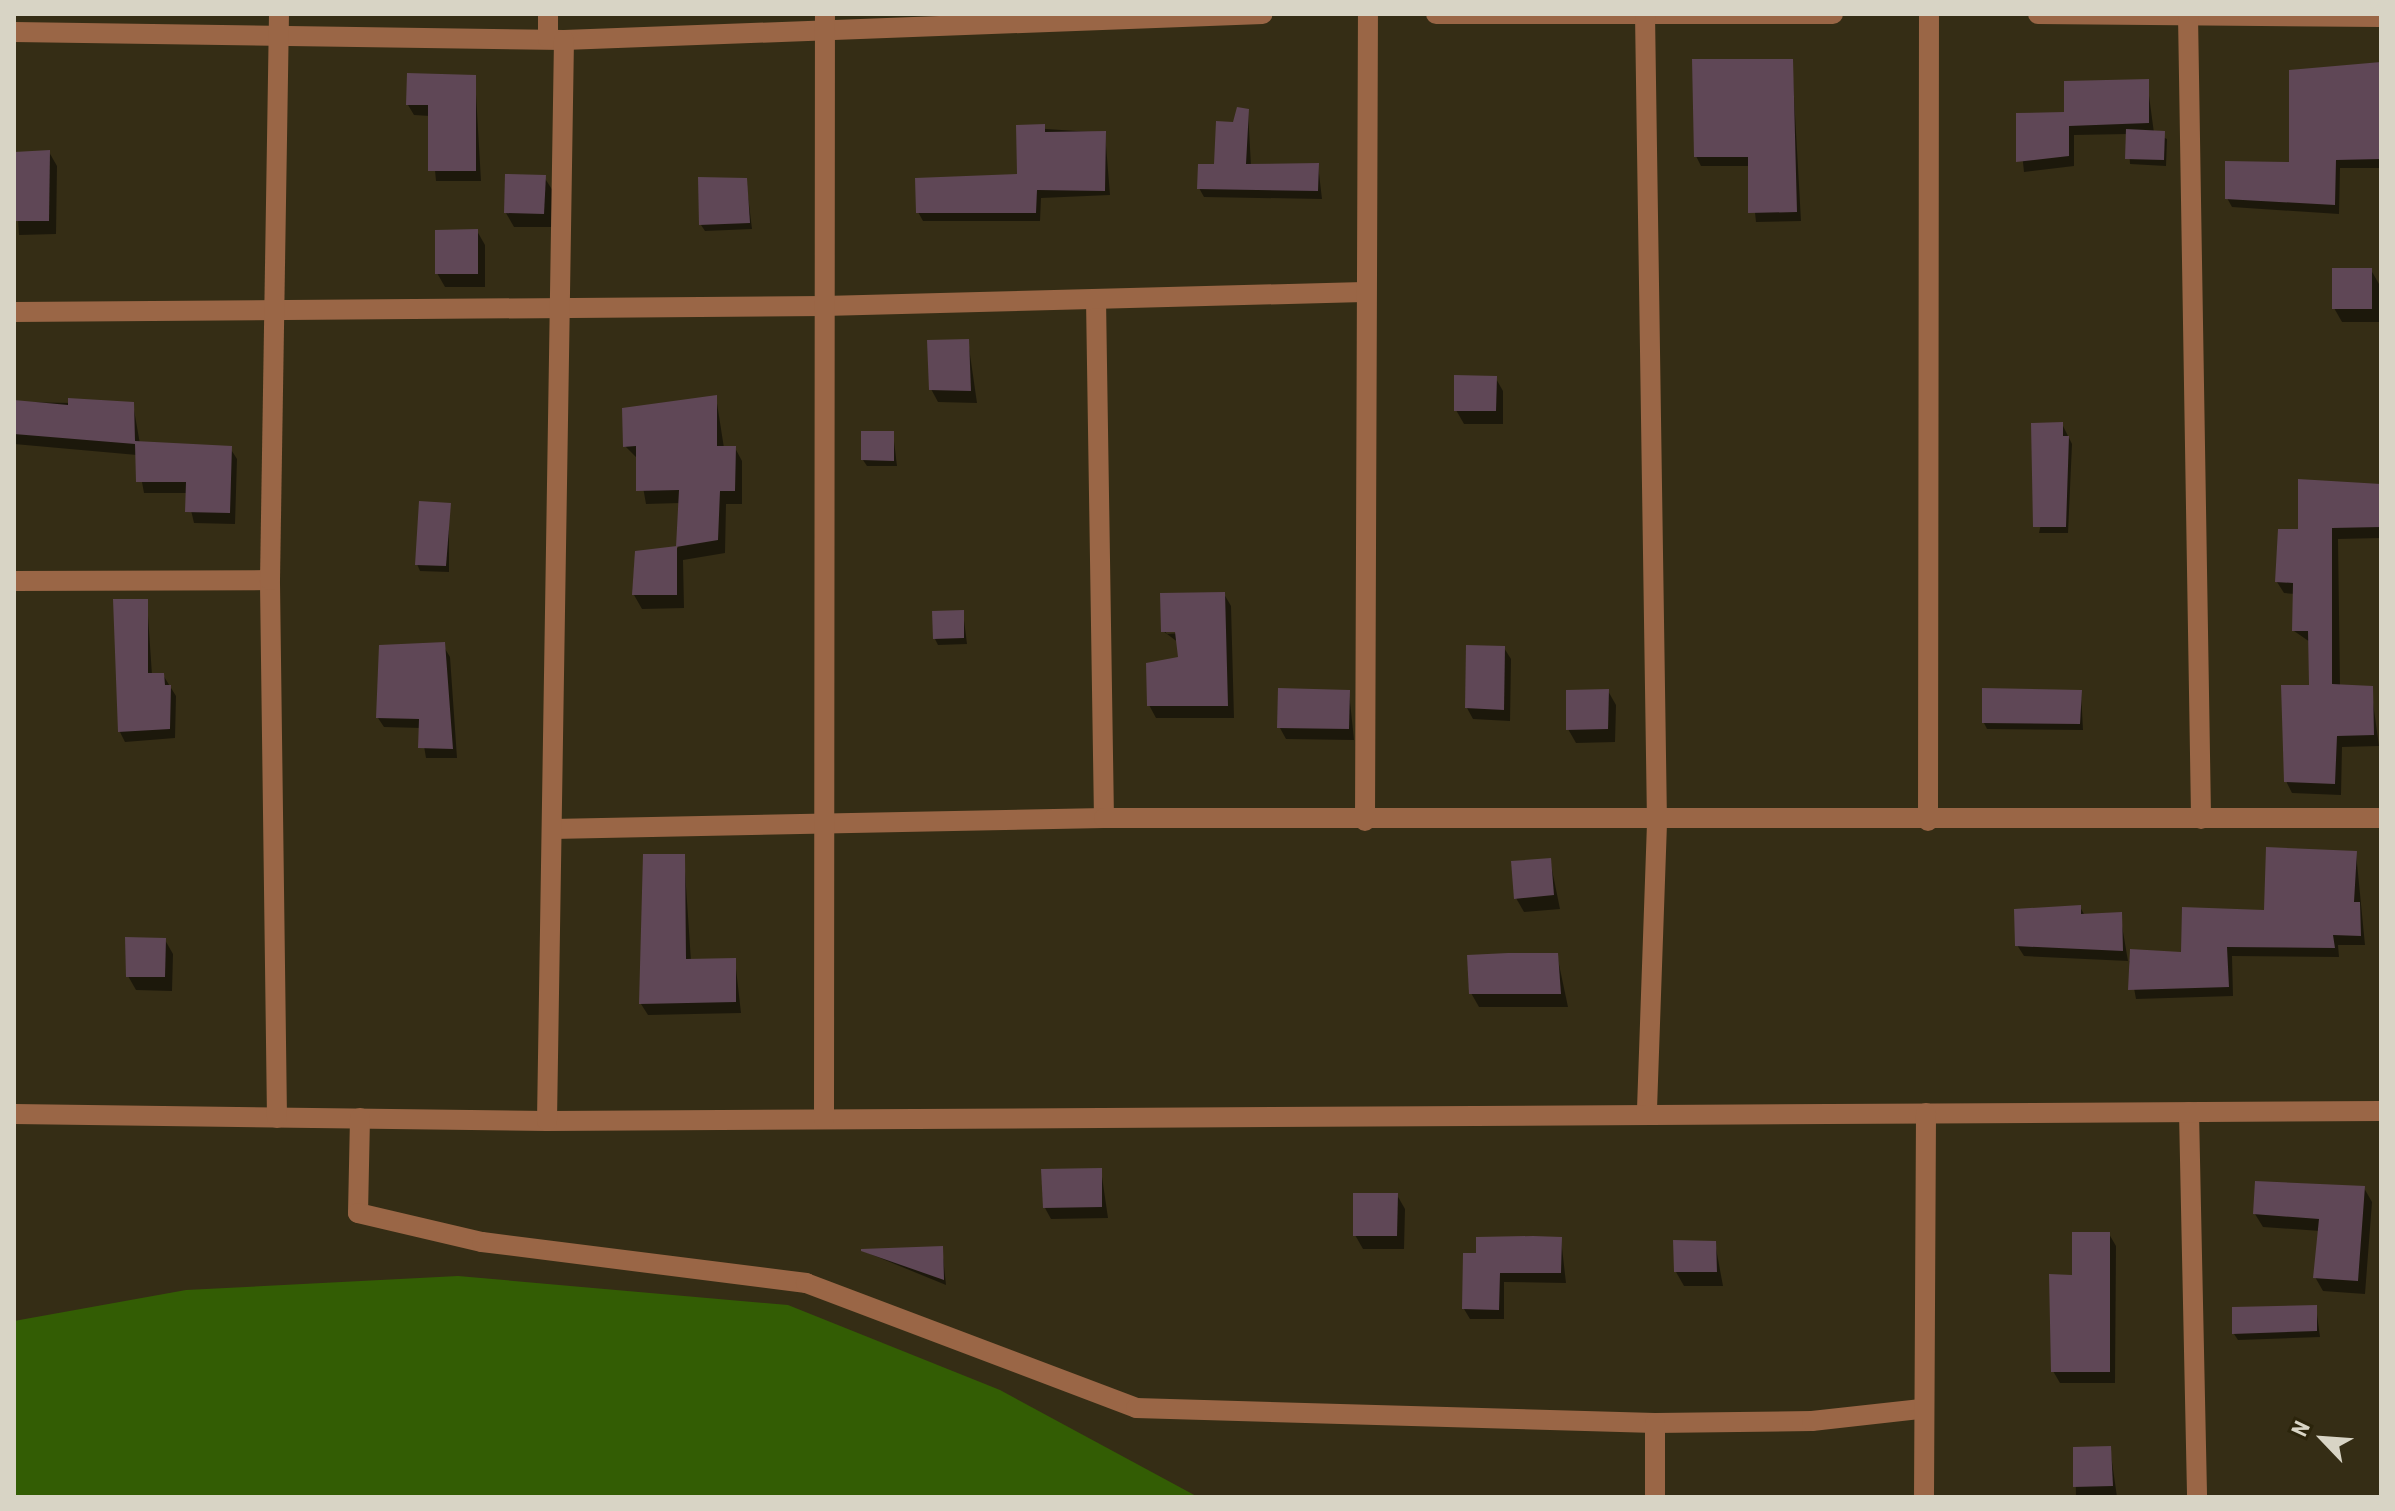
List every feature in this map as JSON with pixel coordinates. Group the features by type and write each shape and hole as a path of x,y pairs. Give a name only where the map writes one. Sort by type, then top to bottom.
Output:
{"street":[{"path":"547,1121 560,307 556,40 548,14"},
{"path":"14,32 280,22 556,40 825,22 1263,14"},
{"path":"1365,821 1364,292 1368,14"},
{"path":"1436,14 1833,14"},
{"path":"1928,821 1929,14"},
{"path":"2038,14 2381,17"},
{"path":"1645,15 1657,823 1647,1115"},
{"path":"2188,15 2201,819"},
{"path":"277,1118 270,580 280,22"},
{"path":"824,1119 825,22"},
{"path":"14,312 824,306 1364,292"},
{"path":"1096,299 1104,818"},
{"path":"14,581 270,580"},
{"path":"552,829 824,827 1104,818 1657,823 2381,818"},
{"path":"14,1114 547,1121 2381,1111"},
{"path":"2189,1112 2197,1497"},
{"path":"1924,1497 1921,1409 1926,1113"},
{"path":"360,1118 358,1213 482,1242 806,1283 1136,1408 1655,1423 1812,1421 1921,1409"},
{"path":"1655,1423 1655,1497"}],"green space":[{"path":"458,1276 788,1305 1000,1390 1198,1497 14,1497 14,1321 186,1290"}],"building":[{"path":"1692,59 1793,59 1797,212 1748,213 1748,157 1694,157"},
{"path":"2381,62 2381,159 2336,160 2335,205 2225,199 2225,161 2289,162 2289,70"},
{"path":"407,73 476,75 476,171 428,171 428,105 406,105"},
{"path":"2149,79 2149,123 2069,126 2069,156 2016,162 2016,113 2064,112 2064,81"},
{"path":"1237,107 1249,109 1246,164 1319,163 1318,191 1197,189 1198,164 1214,164 1216,121 1233,122"},
{"path":"1045,124 1045,132 1106,131 1105,191 1037,190 1036,213 916,213 915,178 1017,174 1016,125"},
{"path":"2126,129 2165,131 2164,160 2125,159"},
{"path":"50,150 49,221 14,221 14,152"},
{"path":"505,174 546,175 544,214 504,213"},
{"path":"698,177 747,178 750,223 699,225"},
{"path":"478,229 478,274 435,274 435,230"},
{"path":"2332,268 2372,268 2372,309 2332,309"},
{"path":"969,339 971,391 929,390 927,340"},
{"path":"1454,375 1497,376 1496,411 1454,411"},
{"path":"717,395 717,446 736,446 735,491 720,491 718,540 676,547 679,490 636,491 636,446 623,447 622,408"},
{"path":"68,398 134,402 135,441 232,446 230,513 185,512 186,482 136,482 135,444 14,434 14,400 68,405"},
{"path":"2063,422 2063,436 2069,436 2066,527 2033,527 2031,423"},
{"path":"861,431 894,431 894,461 861,460"},
{"path":"2298,479 2381,484 2381,527 2332,528 2332,684 2373,686 2374,735 2337,736 2335,784 2284,782 2281,685 2309,685 2308,631 2292,631 2293,583 2275,582 2278,529 2298,529"},
{"path":"419,501 451,503 446,566 415,565"},
{"path":"677,546 677,595 632,595 635,551"},
{"path":"1225,592 1228,706 1147,706 1146,663 1178,657 1175,632 1161,632 1160,593"},
{"path":"113,599 148,599 148,673 164,673 165,685 171,685 170,729 118,732"},
{"path":"964,610 964,638 933,639 932,611"},
{"path":"445,642 453,749 418,748 419,719 376,718 379,645"},
{"path":"1466,645 1505,646 1504,710 1465,708"},
{"path":"1278,688 1350,690 1349,729 1277,728"},
{"path":"1982,688 2082,690 2080,724 1982,723"},
{"path":"1609,689 1608,729 1566,730 1566,690"},
{"path":"2266,847 2357,851 2354,902 2360,902 2361,936 2333,935 2335,948 2227,947 2229,987 2128,990 2130,949 2181,952 2182,907 2264,910"},
{"path":"643,854 685,854 686,959 736,958 736,1002 639,1004"},
{"path":"1551,858 1554,895 1514,899 1511,861"},
{"path":"2081,905 2081,914 2122,912 2123,951 2015,946 2014,909"},
{"path":"125,937 166,938 165,977 126,977"},
{"path":"1558,953 1561,994 1469,994 1467,955"},
{"path":"1102,1168 1102,1207 1043,1208 1041,1169"},
{"path":"2255,1181 2365,1186 2358,1281 2313,1278 2319,1219 2253,1214"},
{"path":"1353,1193 1398,1193 1397,1236 1353,1236"},
{"path":"2072,1232 2110,1232 2110,1372 2051,1372 2049,1274 2072,1275"},
{"path":"1476,1237 1562,1237 1561,1273 1500,1273 1499,1310 1462,1309 1463,1253 1476,1253"},
{"path":"1673,1240 1716,1241 1717,1272 1674,1272"},
{"path":"943,1246 944,1280 861,1251 861,1249"},
{"path":"2317,1305 2317,1331 2232,1334 2232,1307"},
{"path":"2111,1446 2113,1486 2073,1487 2073,1447"}]}
